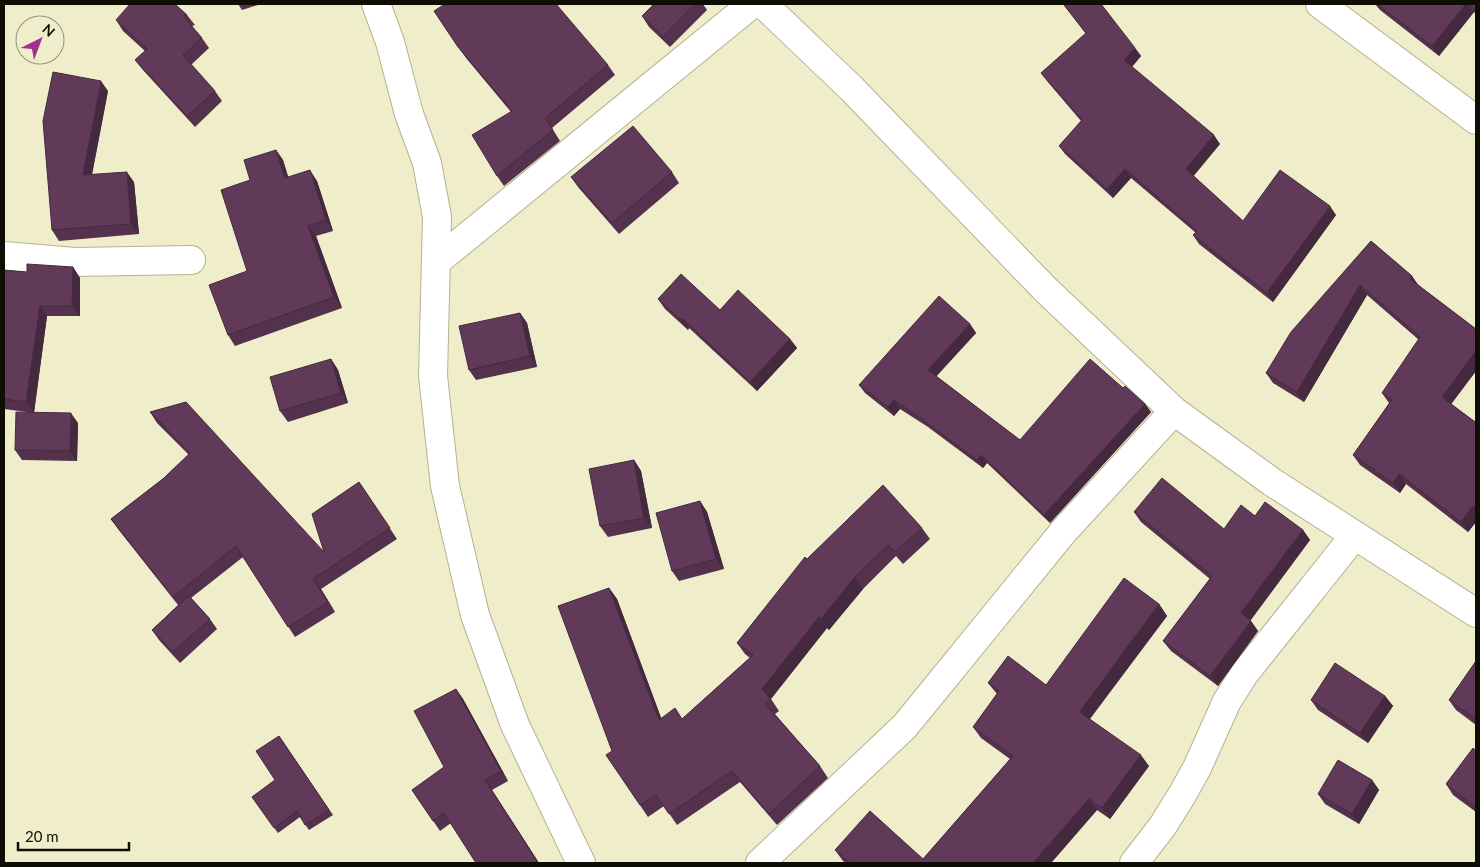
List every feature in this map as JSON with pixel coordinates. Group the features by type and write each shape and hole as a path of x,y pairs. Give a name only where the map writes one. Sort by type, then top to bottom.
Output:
{"street":[{"path":"376,4 390,42 408,114 427,163 437,216 433,376 444,486 473,606 515,725 581,863"},
{"path":"436,262 752,4"},
{"path":"763,4 851,88 1045,289 1174,411 1272,482 1476,613"},
{"path":"1320,4 1476,120"},
{"path":"4,256 75,262 191,260"},
{"path":"760,863 905,726 1063,532 1174,411"},
{"path":"1134,863 1162,827 1182,795 1197,768 1227,701 1245,673 1356,535"}],"building":[{"path":"130,4 175,4 187,15 183,16 202,38 183,55 215,91 187,116 135,60 147,49 116,20"},
{"path":"445,4 556,4 608,65 545,118 553,130 497,176 472,135 512,111 458,47 434,11"},
{"path":"654,4 695,4 663,37 642,16"},
{"path":"1065,4 1101,4 1135,48 1124,60 1214,135 1186,169 1243,221 1280,170 1330,206 1267,293 1193,235 1197,231 1125,169 1107,189 1059,146 1082,120 1041,73 1086,33"},
{"path":"1377,4 1466,4 1432,46"},
{"path":"1469,4 1476,4 1476,10"},
{"path":"53,72 101,81 83,175 127,172 131,224 52,230 43,121"},
{"path":"633,126 672,172 612,223 571,177"},
{"path":"276,150 285,178 310,170 326,220 308,226 334,297 228,335 209,285 247,271 221,190 250,180 244,160"},
{"path":"1371,241 1412,276 1410,279 1476,329 1476,351 1442,397 1476,423 1476,508 1473,506 1461,522 1399,474 1393,483 1353,455 1392,400 1382,393 1420,337 1360,285 1297,392 1266,373 1291,332"},
{"path":"27,264 73,267 72,306 40,306 26,402 4,399 4,270 27,272"},
{"path":"681,274 720,310 738,290 790,339 750,382 683,319 681,320 658,299"},
{"path":"939,296 970,324 928,370 1020,440 1090,359 1123,388 1125,386 1145,404 1044,515 981,455 977,460 894,400 888,407 859,385"},
{"path":"520,313 530,356 469,370 459,326"},
{"path":"331,359 341,393 280,411 270,377"},
{"path":"186,402 324,552 312,514 359,482 390,528 313,579 328,602 288,627 236,546 173,597 111,519 164,478 190,453 150,412"},
{"path":"16,412 71,413 70,451 15,450"},
{"path":"634,460 644,518 600,526 589,469"},
{"path":"1162,478 1224,529 1241,505 1255,516 1265,502 1303,530 1241,613 1251,621 1210,676 1163,641 1212,576 1134,512"},
{"path":"883,485 922,528 895,552 888,545 855,577 821,619 819,617 762,689 771,699 765,704 820,766 769,814 732,771 669,814 656,795 640,805 606,755 612,751 558,606 609,588 659,720 675,708 682,719 753,655 737,643 805,557 807,559"},
{"path":"700,501 716,559 672,571 656,513"},
{"path":"1124,578 1159,604 1081,710 1081,713 1141,755 1102,808 1089,799 1033,863 850,863 835,850 870,811 923,859 1013,756 973,727 999,691 988,683 1008,656 1046,685"},
{"path":"189,596 210,619 173,652 152,630"},
{"path":"1476,661 1476,719 1449,700"},
{"path":"1335,663 1385,696 1360,733 1311,700"},
{"path":"456,689 501,771 485,780 538,863 476,863 444,813 433,821 412,790 444,767 414,711"},
{"path":"279,736 329,810 305,825 297,811 274,828 252,797 275,780 256,751"},
{"path":"1473,748 1476,751 1475,807 1446,784"},
{"path":"1338,760 1372,780 1352,814 1318,794"}]}
